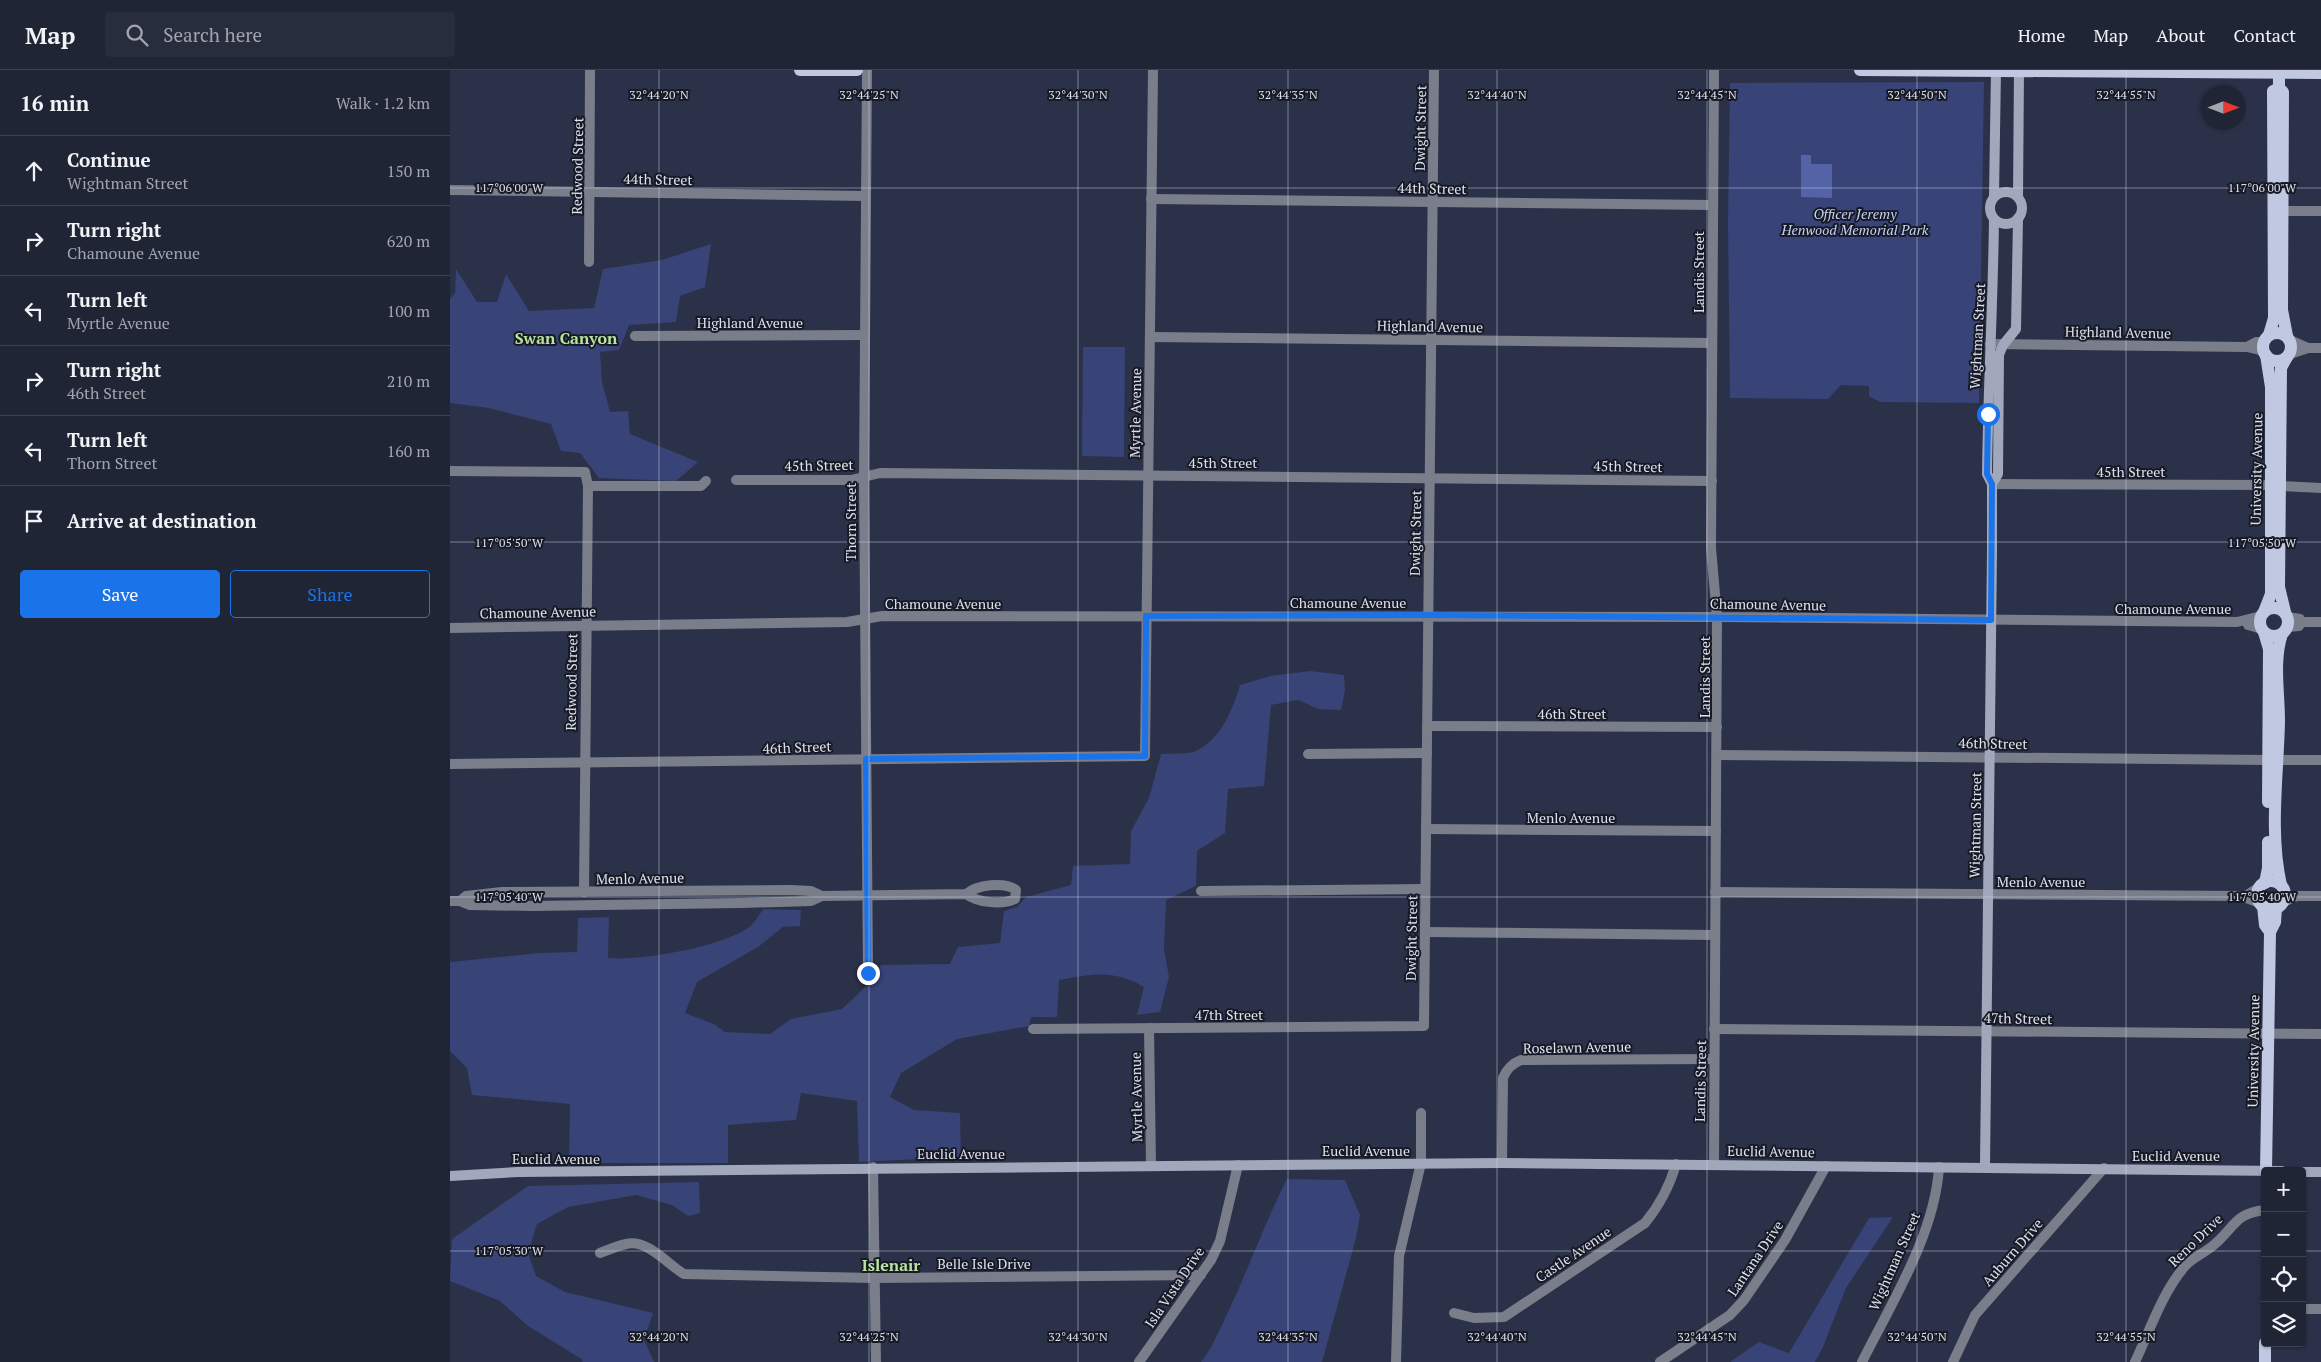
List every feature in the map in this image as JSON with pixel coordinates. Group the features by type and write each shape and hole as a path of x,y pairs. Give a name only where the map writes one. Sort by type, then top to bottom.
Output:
{"main road":[{"path":"800,70 857,70"},
{"path":"1860,70 2321,72"},
{"name":"Wightman Street","path":"1985,1166 1992,484 1987,474 1990,344 1993,328 1994,219 1990,205 1994,196 1996,70"},
{"name":"Wightman Street","path":"1992,484 1998,474 1999,355 2016,329 2018,218 2022,208 2018,197 2019,70"},
{"name":"University Avenue","path":"2263,884 2268,868 2277,649 2285,623 2279,587 2272,387 2266,346 2274,318 2283,92 2279,88 2279,71"},
{"path":"1994,196 2003,192 2014,193 2018,197"},
{"name":"University Avenue","path":"2279,211 2284,239 2282,310 2288,338 2288,355 2281,368 2271,594 2262,614 2263,631 2269,649 2276,848 2283,887"},
{"path":"1994,219 2004,224 2014,222 2018,218"},
{"path":"2288,338 2278,332 2266,346 2274,360 2288,355"},
{"path":"2262,614 2276,608 2285,623 2272,636 2263,631"},
{"path":"2273,881 2283,887 2280,905 2261,904 2258,894 2263,884 2273,881"},
{"name":"University Avenue","path":"2261,904 2265,925 2270,932"},
{"name":"University Avenue","path":"2266,1167 2270,932 2280,905"},
{"name":"Euclid Avenue","path":"450,1176 518,1172 873,1167 1421,1163 1985,1166 2261,1170"},
{"path":"2306,1172 2321,1172"},
{"path":"2264,1362 2265,1347"}],"street":[{"name":"Redwood Street","path":"589,262 590,70"},
{"name":"Thorn Street","path":"867,70 864,478 868,973"},
{"name":"Myrtle Avenue","path":"1145,756 1152,70"},
{"name":"Dwight Street","path":"1424,1026 1434,70"},
{"name":"Landis Street","path":"1714,70 1711,343 1711,548 1716,617 1717,727 1714,1164"},
{"name":"44th Street","path":"450,190 866,196"},
{"name":"44th Street","path":"1151,199 1712,205"},
{"path":"2279,211 2321,211"},
{"name":"Highland Avenue","path":"635,336 865,335"},
{"name":"Highland Avenue","path":"1150,337 1711,343"},
{"path":"2288,338 2308,348"},
{"name":"Highland Avenue","path":"1990,344 2247,347 2256,342 2266,346"},
{"path":"2288,355 2308,348 2321,348"},
{"name":"Redwood Street","path":"450,471 585,472 588,486 585,626 584,892"},
{"name":"45th Street","path":"736,480 864,478 880,474 1712,481"},
{"path":"588,486 702,486 706,481"},
{"name":"45th Street","path":"1992,484 2321,488"},
{"name":"Chamoune Avenue","path":"450,628 865,620 882,616 1428,615 2247,621 2248,618 2262,614"},
{"path":"2285,623 2300,619 2301,622 2321,622"},
{"name":"Chamoune Avenue","path":"2247,621 2248,625 2263,631"},
{"name":"46th Street","path":"1427,726 1717,727"},
{"path":"1308,754 1427,753"},
{"name":"46th Street","path":"1717,755 2321,760"},
{"name":"46th Street","path":"450,764 1145,756"},
{"name":"Menlo Avenue","path":"1426,829 1716,831"},
{"path":"2246,896 2263,884"},
{"path":"2283,887 2297,896"},
{"path":"1201,891 1425,889"},
{"name":"Menlo Avenue","path":"455,901 475,894 584,892 791,890 812,891 822,896"},
{"name":"Menlo Avenue","path":"1716,892 2246,896 2261,904"},
{"name":"Menlo Avenue","path":"455,901 470,905 532,906 741,904 811,901 822,896 966,894"},
{"path":"2280,905 2297,896 2321,896"},
{"path":"1425,932 1715,935"},
{"name":"47th Street","path":"1033,1029 1424,1026"},
{"name":"Myrtle Avenue","path":"1149,1028 1151,1165"},
{"name":"47th Street","path":"1714,1028 2321,1034"},
{"name":"Roselawn Avenue","path":"1502,1163 1503,1078 1515,1062 1521,1060 1714,1059"},
{"path":"1396,1362 1399,1256 1421,1163 1421,1114"},
{"name":"Castle Avenue","path":"1454,1313 1474,1318 1504,1317 1595,1256 1644,1222 1652,1214 1672,1178 1676,1164"},
{"name":"Isla Vista Drive","path":"1139,1362 1211,1260 1220,1241 1238,1165"},
{"name":"Lantana Drive","path":"1660,1362 1730,1315 1744,1300 1785,1240 1826,1166"},
{"path":"873,1167 876,1362"},
{"name":"Wightman Street","path":"1862,1362 1929,1223 1938,1188 1939,1167"},
{"name":"Auburn Drive","path":"1953,1362 1975,1315 2104,1168"},
{"name":"Reno Drive","path":"2135,1362 2173,1282 2187,1264 2216,1244 2236,1220 2250,1212 2261,1211"},
{"name":"Belle Isle Drive","path":"600,1253 628,1243 647,1246 670,1266 684,1274 874,1278 1201,1275"},
{"path":"2306,1309 2321,1309"}],"green space":[{"name":"Officer Jeremy Henwood Memorial Park","path":"1984,82 1979,403 1880,402 1869,396 1869,386 1841,385 1828,399 1730,398 1728,222 1730,83"},
{"path":"711,244 705,287 680,296 676,322 629,325 619,350 600,352 602,382 610,412 628,411 630,434 698,462 676,481 599,478 580,453 561,451 551,424 489,408 450,403 450,299 455,293 456,269 477,302 497,302 506,274 529,311 594,308 603,269 662,260"},
{"path":"1083,347 1125,347 1124,457 1082,456"},
{"path":"1310,671 1344,675 1345,691 1341,710 1318,709 1298,700 1271,705 1264,786 1228,789 1225,833 1197,851 1196,886 1166,900 1164,949 1169,977 1160,1012 1137,1015 1144,987 1122,977 1092,975 1059,980 1057,1017 1031,1017 1029,1026 957,1039 901,1073 890,1097 914,1110 960,1113 961,1157 859,1162 857,1101 801,1093 796,1120 728,1125 728,1163 569,1163 570,1104 472,1095 467,1068 450,1051 450,962 539,953 577,952 578,918 609,917 608,958 623,958 660,955 719,941 748,928 763,909 801,910 800,926 783,927 758,947 697,982 685,1013 714,1024 725,1032 770,1034 791,1019 842,1009 864,988 881,965 950,964 958,947 1000,943 1004,911 1017,907 1026,897 1071,885 1073,866 1130,864 1131,831 1149,798 1161,754 1192,752 1205,746 1225,722 1234,704 1240,685 1270,676"},
{"path":"1287,1179 1345,1180 1360,1215 1356,1238 1322,1362 1201,1362 1219,1331"},
{"path":"699,1182 700,1213 688,1216 672,1205 636,1195 568,1207 537,1224 528,1253 536,1276 565,1292 653,1313 644,1340 654,1362 582,1362 583,1360 528,1326 500,1301 450,1281 452,1239 528,1186"},
{"path":"1893,1217 1846,1288 1823,1347 1815,1362 1730,1362 1759,1342 1789,1353 1869,1218"}],"shaded area":[{"path":"1801,155 1811,155 1811,164 1832,164 1832,198 1801,197"}],"district":[{"name":"Swan Canyon","path":"566,338"},
{"name":"Islenair","path":"891,1265"}],"route":[{"path":"868,973 866,759 1145,756 1146,616 1428,615 1991,620 1992,484 1987,474 1988,414"}]}
